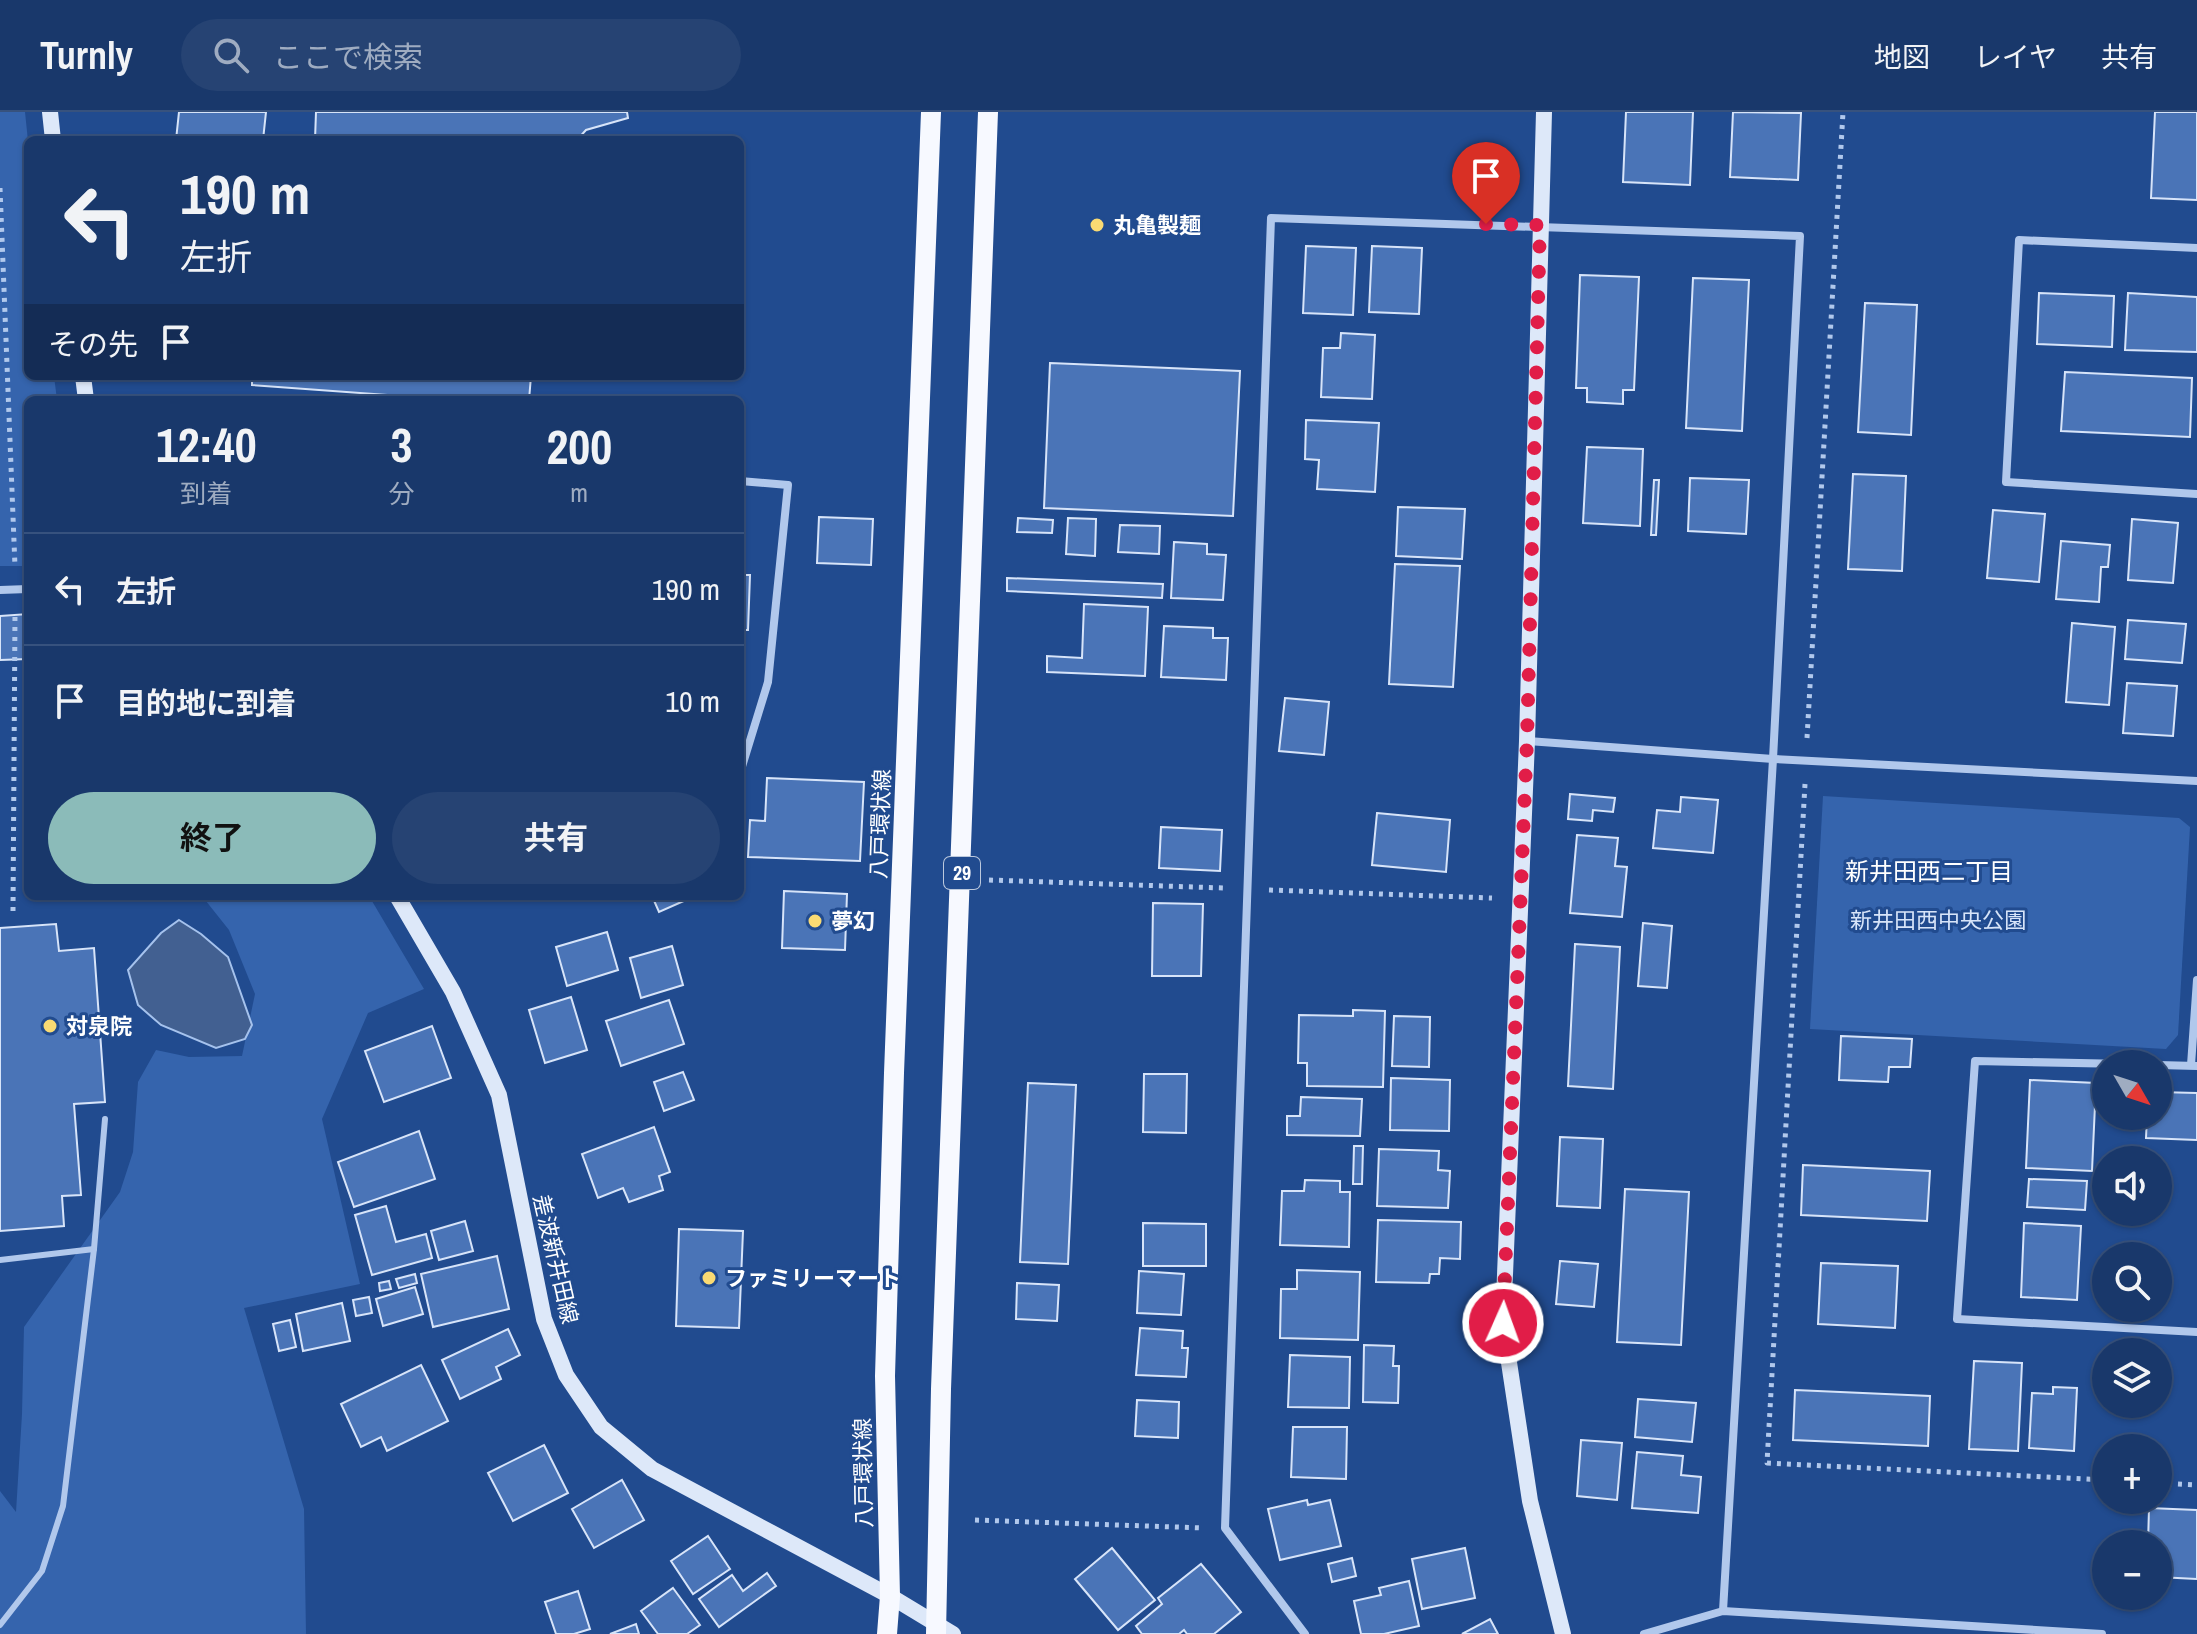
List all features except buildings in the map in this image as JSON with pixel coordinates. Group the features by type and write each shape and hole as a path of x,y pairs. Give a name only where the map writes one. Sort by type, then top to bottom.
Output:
{"main road":[{"name":"八戸環状線","path":"887,1634 890,1596 886,1344 931,112"},
{"name":"29","path":"942,1630 941,1389 988,112"}],"street":[{"path":"50,112 53,136"},
{"path":"1544,112 1527,741 1503,1323 1530,1501 1563,1634"},
{"path":"1305,1634 1225,1528 1271,218 1800,236 1723,1611"},
{"path":"2197,248 2019,240 2006,482 2197,494"},
{"path":"744,481 788,485 768,682 744,750"},
{"path":"0,590 24,589"},
{"path":"1527,741 1806,761 2197,781"},
{"name":"差波新井田線","path":"399,900 453,992 499,1095 544,1319 566,1375 601,1427 652,1469 890,1596 942,1630"},
{"path":"2172,1065 2194,1065 2197,980"},
{"path":"2092,1063 1975,1061 1957,1319 2197,1332"},
{"path":"1644,1634 1723,1611 2102,1634"},
{"path":"1912,1634 1913,1622"}],"lane":[{"path":"0,1625 42,1571 63,1506 94,1249 105,1119"},
{"path":"0,1260 94,1249"}],"path":[{"path":"1843,112 1767,1463 2092,1479"},
{"path":"0,188 16,590 13,911"},
{"path":"2172,1484 2197,1485"},
{"path":"975,1520 1225,1528"}],"green space":[{"path":"0,112 25,112 27,136 24,136 24,380 54,380 56,396 24,396 24,566 0,566"},
{"name":"新井田西中央公園","path":"1823,796 2179,818 2190,827 2178,1035 2166,1049 1810,1029"},
{"path":"205,900 371,900 424,989 368,1013 322,1119 360,1284 244,1308 304,1509 306,1634 0,1634 0,1491 16,1512 24,1327 120,1192 133,1152 138,1082 156,1050 189,1057 242,1056 255,994 229,930"}],"shaded area":[{"path":"179,920 228,957 252,1025 245,1039 216,1048 161,1025 138,1005 128,970 161,933"}],"place":[{"name":"丸亀製麺","path":"1097,225"},
{"name":"夢幻","path":"815,921"},
{"name":"対泉院","path":"50,1026"},
{"name":"ファミリーマート","path":"709,1278"}],"district":[{"name":"新井田西二丁目","path":"1929,872"}],"route":[{"path":"1486,224 1540,225 1527,741 1503,1323"}]}
